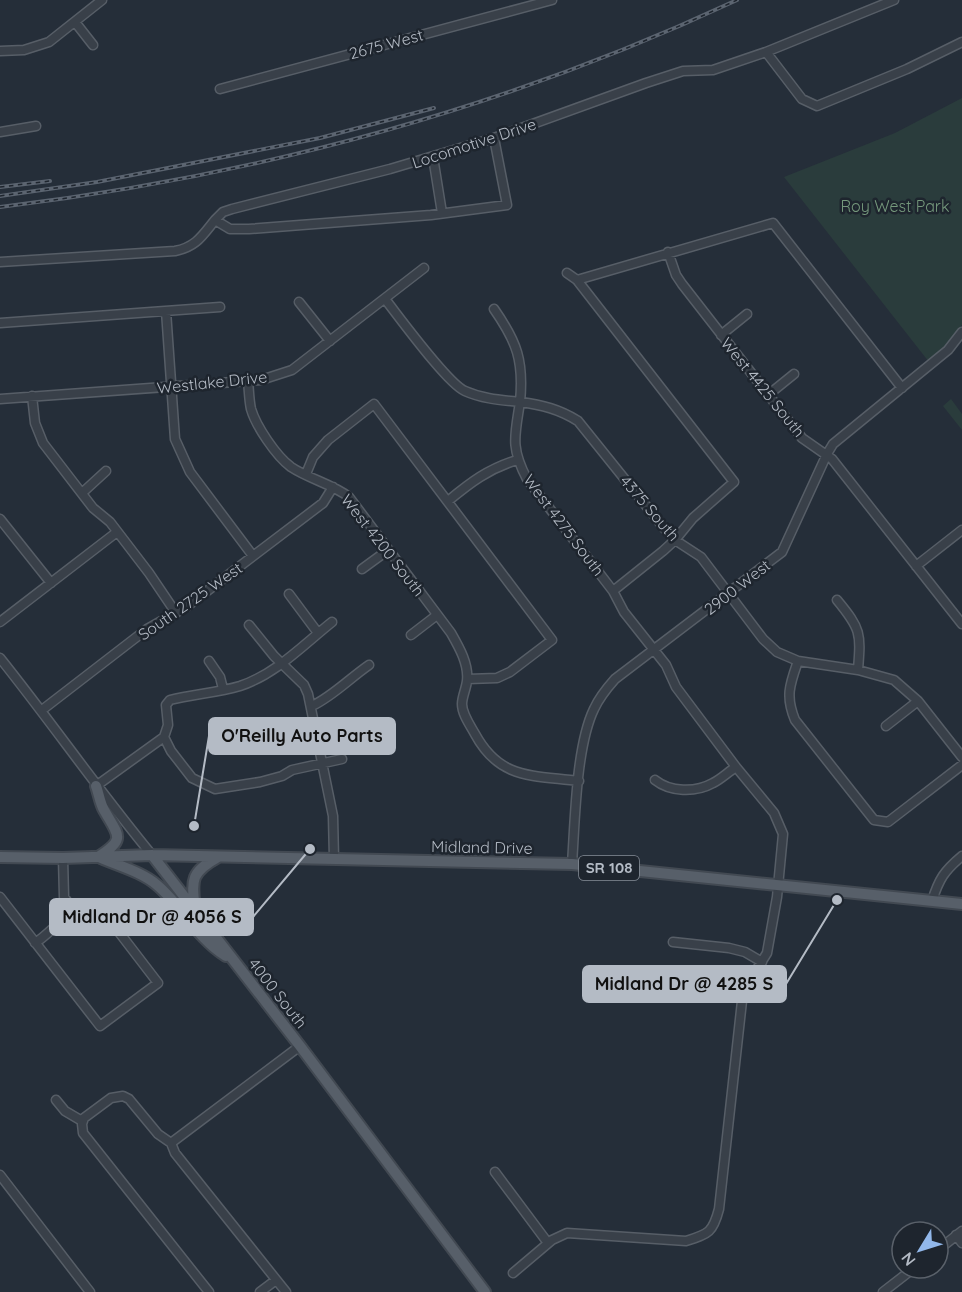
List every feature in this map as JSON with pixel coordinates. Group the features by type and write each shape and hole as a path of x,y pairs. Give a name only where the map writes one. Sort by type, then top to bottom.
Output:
{"main road":[{"path":"96,786 102,807 117,831 118,837 114,847 98,857"},
{"name":"Midland Drive","path":"0,857 63,858 152,855 572,864 962,904"},
{"name":"4000 South","path":"152,855 300,1046 485,1292"},
{"path":"98,857 153,882 213,948 232,960"},
{"path":"195,911 194,875 205,864 218,857"}],"street":[{"path":"0,51 24,50 49,42 102,0"},
{"name":"2675 West","path":"220,89 552,0"},
{"name":"Locomotive Drive","path":"214,220 223,212 232,209 326,186 494,138 646,82 689,70 707,71 732,64 894,0"},
{"path":"75,22 93,45"},
{"path":"766,52 802,99 806,103 817,106 907,69 962,42"},
{"path":"0,132 36,126"},
{"path":"0,262 175,251 194,245 214,220 226,227 238,229 442,213 507,205 494,138"},
{"path":"433,157 442,213"},
{"path":"577,280 772,223 902,388"},
{"name":"West 4425 South","path":"668,252 682,285 768,395 802,438 827,454 962,624"},
{"name":"Westlake Drive","path":"0,399 261,380 292,370 424,268"},
{"path":"567,273 577,280 734,482 693,518 675,540 613,591"},
{"path":"385,299 444,373 462,390 484,398 520,402 522,376 519,352 509,330 494,309"},
{"path":"299,303 330,341"},
{"path":"0,323 220,307"},
{"path":"166,311 175,439 190,472 253,556"},
{"path":"721,335 747,314"},
{"name":"2900 West","path":"572,864 585,739 593,710 615,679 782,552 833,444 948,350 962,332"},
{"path":"768,395 794,374"},
{"name":"West 4200 South","path":"248,381 251,408 256,423 277,453 291,466 349,497 460,649 468,679 458,703 484,750 495,762 510,771 579,781"},
{"path":"32,396 34,423 43,443 117,531 176,614"},
{"name":"West 4275 South","path":"520,402 514,441 517,460 527,479 613,591 624,612 666,665 676,687 774,813 783,834 767,953 743,992 719,1209 714,1227 704,1236 686,1240 567,1233 548,1243"},
{"name":"4375 South","path":"520,402 544,405 578,421 675,540 701,557 763,639 777,652 798,661 858,670 894,680 918,700 962,757"},
{"path":"306,474 313,457 328,440 374,404 552,640 510,672 497,678 468,679"},
{"path":"448,501 480,475 517,460"},
{"path":"82,492 106,471"},
{"name":"South 2725 West","path":"42,710 147,629 176,614 323,503 333,487"},
{"path":"0,519 51,583"},
{"path":"916,566 962,530"},
{"path":"0,622 117,531"},
{"path":"362,569 388,550"},
{"path":"289,594 318,633"},
{"path":"837,600 851,617 859,632 858,670"},
{"path":"411,635 437,615"},
{"path":"96,786 164,736 168,725 166,705 170,700 238,687 282,664 332,622"},
{"path":"249,625 282,664 304,685 312,706 333,816 334,859"},
{"name":"4000 South","path":"0,658 42,710 96,786 152,855"},
{"path":"798,661 790,686 789,704 795,720 874,820 888,822 962,765"},
{"path":"209,662 220,677 223,689"},
{"path":"312,706 324,700 369,665"},
{"path":"886,726 918,700"},
{"path":"164,736 171,751 192,778 215,789 260,782 282,776 292,770 342,759"},
{"path":"655,780 663,787 675,790 699,788 712,784 736,766"},
{"path":"932,901 939,880 946,870 962,856"},
{"path":"63,858 64,897 74,911"},
{"path":"0,897 35,943 100,1026 158,983 102,909 93,905 87,905 74,911 35,943"},
{"path":"673,942 729,948 745,952 762,962"},
{"path":"171,1143 300,1046"},
{"path":"82,1124 111,1098 123,1096 129,1099 158,1134 171,1143 175,1153 286,1292"},
{"path":"56,1100 65,1111 82,1124 88,1139 209,1292"},
{"path":"495,1172 548,1243 513,1273"},
{"path":"0,1174 90,1292"},
{"path":"260,1292 276,1280"},
{"path":"883,1292 898,1280"}],"green space":[{"name":"Roy West Park","path":"962,98 962,325 941,352 929,362 784,177 895,133"},
{"path":"951,399 962,414 962,430 943,406"}],"railway":[{"path":"0,207 96,194 191,177 284,157 377,133 468,106 559,74 648,39 737,0"},
{"path":"0,196 97,182 320,138 434,108"},
{"path":"0,187 50,181"}],"place":[{"name":"O'Reilly Auto Parts","path":"194,826"},
{"name":"Midland Dr @ 4056 S","path":"310,849"},
{"name":"Midland Dr @ 4285 S","path":"837,900"}]}
